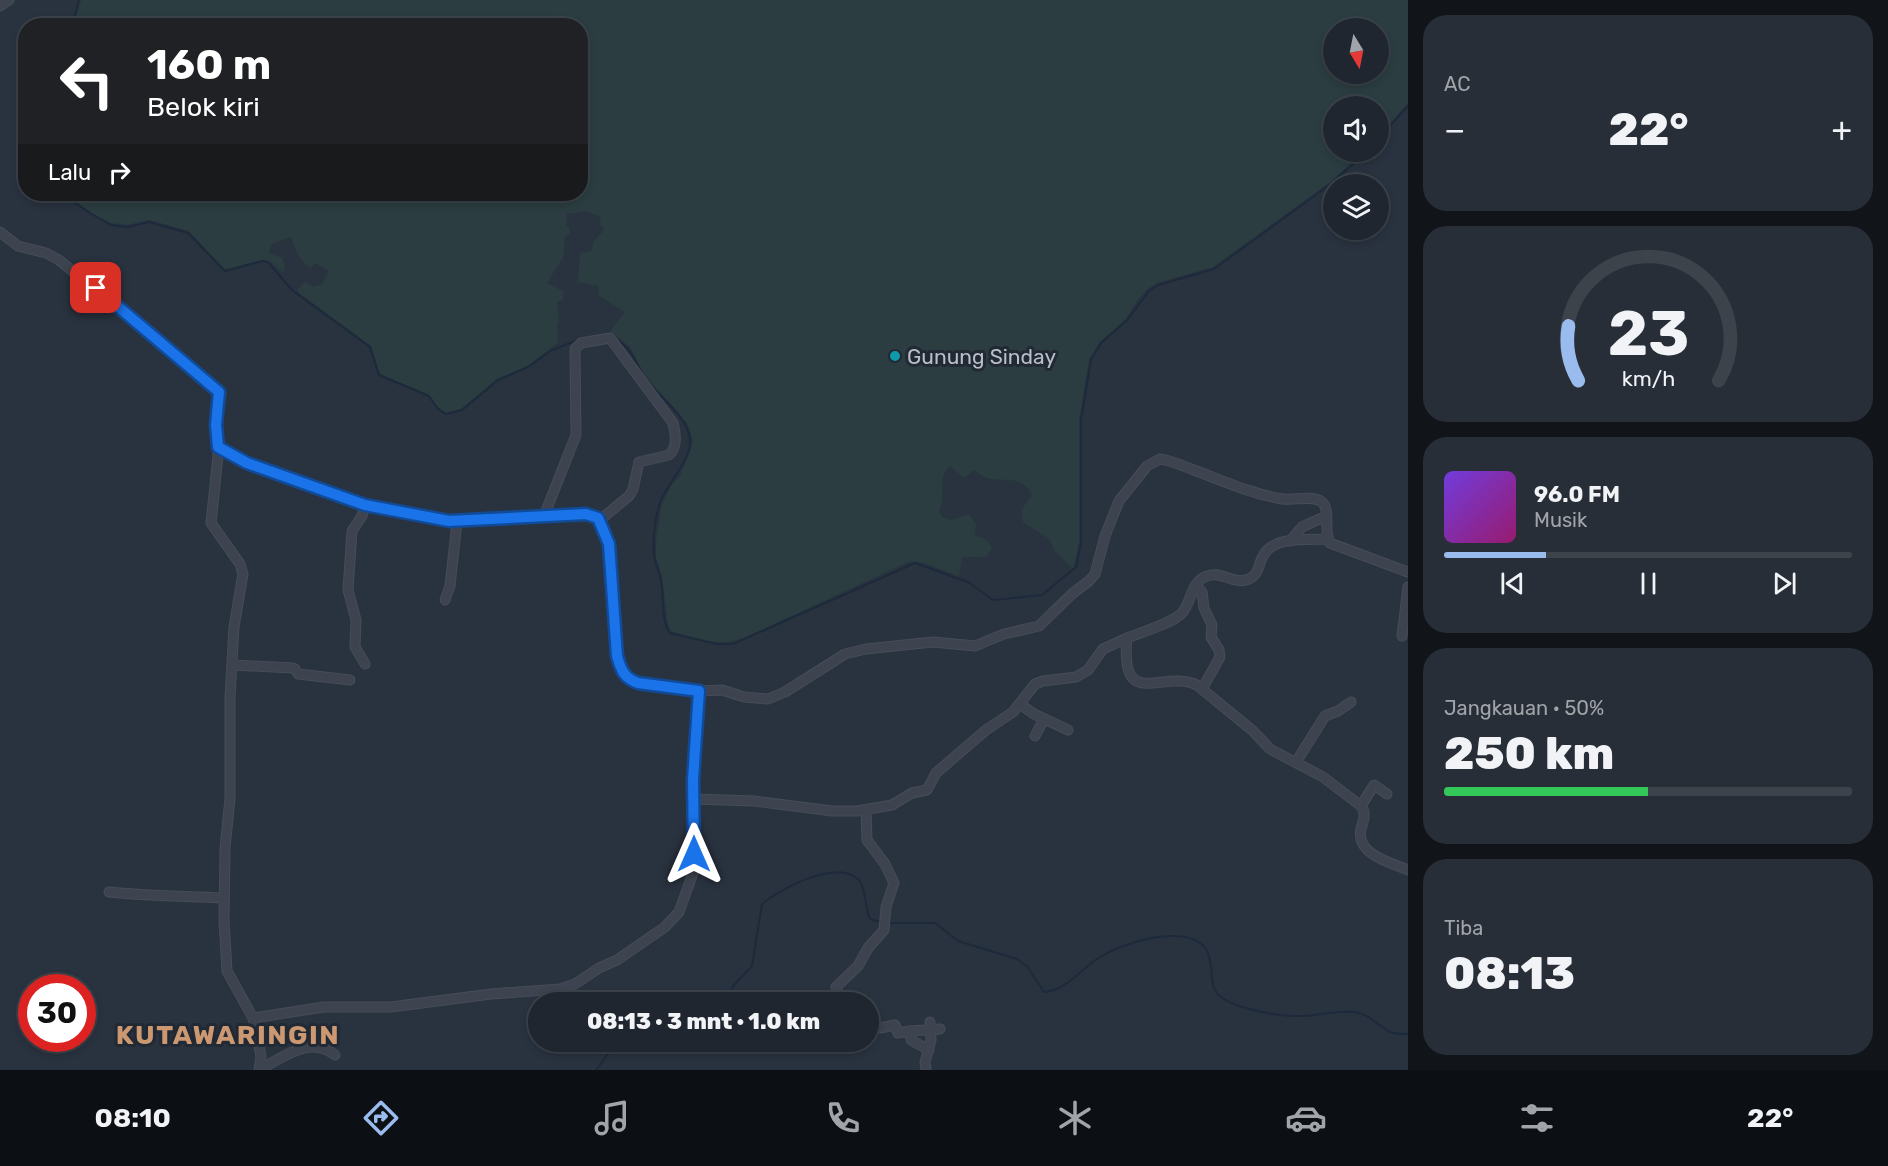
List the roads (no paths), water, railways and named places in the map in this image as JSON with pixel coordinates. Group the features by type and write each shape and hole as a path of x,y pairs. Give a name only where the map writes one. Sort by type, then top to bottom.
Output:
{"street":[{"path":"0,6 9,0"},
{"path":"0,232 18,246 46,253 59,260 217,389 221,395 216,425 217,481 211,523 240,564 243,574 235,619 232,665 230,799 223,898 227,971 253,1018 261,1056 259,1069"},
{"path":"544,516 576,435 575,349 581,343 610,338 673,423 676,440 673,452 669,455 639,462 633,489 629,496 600,520"},
{"path":"218,447 247,463 365,505 457,522 586,514 600,520 609,544 617,656 622,674 630,681 638,683 699,691 722,690 744,697 768,699 785,692 845,654 866,649 933,642 975,646 1004,634 1039,626 1095,574 1105,536 1119,501 1147,466 1160,459 1252,493 1291,500 1313,498 1323,504 1328,539 1336,546 1408,572"},
{"path":"365,505 362,516 352,531 348,590 356,620 355,647 365,664"},
{"path":"1290,541 1302,527 1326,516"},
{"path":"445,600 450,586 457,522"},
{"path":"693,799 754,801 832,811 866,810 892,805 912,793 927,790 936,773 1020,704 1035,684 1076,677 1088,670 1103,649 1182,613 1196,585 1210,575 1235,581 1252,577 1257,573 1267,550 1274,544 1328,539"},
{"path":"1196,585 1202,592 1204,608 1212,625 1211,637 1220,657 1202,689"},
{"path":"1402,636 1408,587"},
{"path":"1127,638 1126,659 1133,677 1138,682 1148,685 1189,683 1202,689 1253,731 1270,749 1323,777 1361,806 1364,813 1360,837 1364,846 1376,856 1408,870"},
{"path":"232,665 292,668 298,674 350,680"},
{"path":"253,1018 334,1006 391,1007 491,994 542,991 575,984 599,968 617,960 665,927 679,912 693,873 693,799 699,691"},
{"path":"1296,762 1325,716 1351,702"},
{"path":"1020,704 1068,730"},
{"path":"1035,736 1044,719"},
{"path":"1361,806 1374,785 1387,794"},
{"path":"839,992 837,987 858,966 868,948 884,930 886,907 894,883 885,864 867,840 866,810"},
{"path":"109,892 156,897 168,895 223,898"},
{"path":"879,1027 895,1025 898,1033 934,1027 925,1062 926,1070"},
{"path":"910,1031 911,1041 929,1050"},
{"path":"259,1069 305,1046 327,1050 335,1055"}],"waterway":[{"path":"74,18 79,0"},
{"path":"1389,127 1408,106"},
{"path":"615,338 628,349 647,381 679,415 690,439 688,454 661,500 655,526 654,557 661,583 665,621 670,633 717,644 733,644 915,563 968,582 993,600 1042,595 1076,567 1081,543 1081,420 1091,360 1101,343 1127,320 1149,291 1158,285 1214,269 1329,185 1355,162"},
{"path":"72,201 111,225 127,227 149,222 188,233 225,271 262,261 268,262 292,290 370,347 379,375 429,396 438,409 446,414 462,410 498,380 528,367 552,350 578,340"},
{"path":"731,992 733,986 752,966 762,904 794,884 823,874 836,872 848,874 861,882 870,919 881,922"},
{"path":"887,923 935,923 958,941 1017,959 1027,966 1044,992 1059,988 1097,959 1124,946 1145,939 1166,936 1192,939 1202,944 1208,952 1215,990 1221,997 1238,1006 1285,1015 1305,1016 1355,1012 1369,1017 1390,1032 1408,1034"},
{"path":"596,1070 609,1052"}],"place":[{"name":"Gunung Sinday","path":"895,356"}],"district":[{"name":"KUTAWARINGIN","path":"228,1035"}]}
